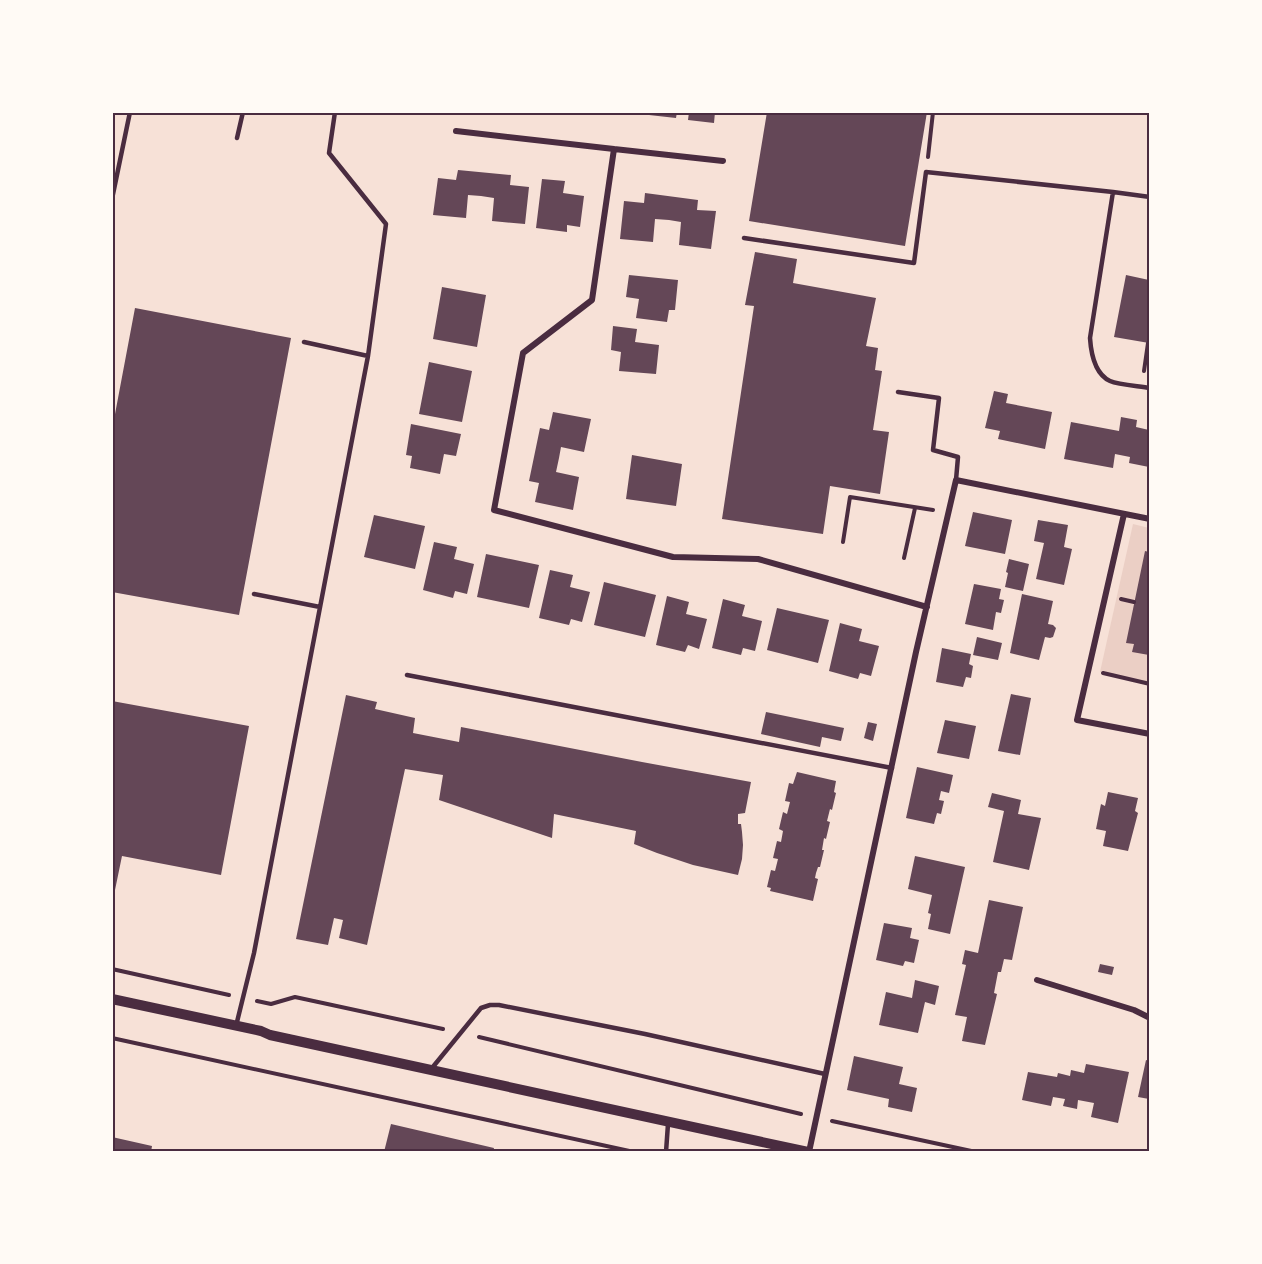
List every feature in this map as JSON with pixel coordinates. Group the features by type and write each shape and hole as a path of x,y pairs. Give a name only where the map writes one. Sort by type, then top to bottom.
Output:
{"street":[{"path":"456,131 723,161"},
{"path":"614,149 592,300 523,353 494,510 673,557 758,559 927,607"},
{"path":"112,999 808,1152 956,480 1149,519"},
{"path":"1124,514 1077,720 1149,734"},
{"path":"1037,980 1134,1010 1149,1018"}],"lane":[{"path":"112,199 130,112"},
{"path":"237,138 243,112"},
{"path":"236,1026 254,953 368,356 386,224 329,153 335,112"},
{"path":"744,238 914,263 926,172 1149,197"},
{"path":"1113,192 1090,338 1091,354 1098,369 1110,381 1149,388"},
{"path":"304,342 368,356"},
{"path":"898,392 939,398 933,450 958,457 956,480"},
{"path":"254,594 320,607"},
{"path":"407,675 892,768"},
{"path":"431,1070 481,1008 499,1005 645,1034 825,1074"},
{"path":"666,1152 669,1121"}],"path":[{"path":"926,172 933,112"},
{"path":"1142,387 1148,343"},
{"path":"843,542 850,498 948,513"},
{"path":"904,558 915,508"},
{"path":"1088,669 1149,684"},
{"path":"112,1038 633,1152"},
{"path":"829,1121 976,1152"}],"shaded area":[{"path":"1133,524 1149,528 1149,684 1100,672"}],"building":[{"path":"640,112 677,112 676,118 640,114"},
{"path":"689,112 715,112 714,123 688,120"},
{"path":"767,112 927,112 905,246 749,221"},
{"path":"458,170 511,175 510,185 529,187 525,224 492,221 494,198 481,196 468,195 466,218 433,215 438,178 456,180"},
{"path":"542,179 565,181 563,193 584,196 580,227 567,225 567,232 536,228"},
{"path":"645,193 698,200 697,210 716,211 711,249 679,245 681,222 669,220 655,219 653,242 620,239 624,201 644,203"},
{"path":"755,252 797,259 793,283 876,298 866,346 878,348 875,370 882,371 873,430 889,432 880,494 830,486 823,534 722,519 754,306 745,305"},
{"path":"629,275 678,280 675,310 669,310 667,322 636,318 639,299 626,297"},
{"path":"1126,275 1149,280 1149,343 1114,337"},
{"path":"442,287 486,295 477,347 433,339"},
{"path":"135,308 291,338 239,615 112,592 112,430"},
{"path":"613,326 637,329 635,342 659,345 656,374 619,371 621,352 611,350"},
{"path":"429,362 472,371 462,422 419,414"},
{"path":"994,391 1008,394 1006,403 1052,412 1045,449 998,439 1000,431 985,428"},
{"path":"553,412 591,419 584,452 561,447 556,472 579,477 573,510 535,502 539,483 529,481 540,428 549,430"},
{"path":"1121,417 1137,420 1136,427 1149,430 1149,467 1129,463 1130,457 1115,454 1113,468 1064,459 1071,422 1119,431"},
{"path":"411,424 461,434 456,456 444,454 440,474 410,468 412,456 406,455"},
{"path":"632,455 682,464 676,506 626,499"},
{"path":"973,512 1012,520 1005,554 965,546"},
{"path":"374,515 425,526 415,569 364,557"},
{"path":"1038,520 1068,525 1064,547 1072,549 1064,585 1036,579 1044,543 1034,541"},
{"path":"434,542 457,547 454,559 474,564 467,594 455,591 453,598 423,590"},
{"path":"1145,551 1149,552 1149,655 1132,652 1134,644 1126,643"},
{"path":"486,554 539,565 529,608 477,597"},
{"path":"1009,559 1029,564 1023,591 1005,587"},
{"path":"550,570 573,575 570,587 590,592 582,622 571,619 569,625 539,618"},
{"path":"604,582 656,595 645,637 594,625"},
{"path":"974,584 1001,589 999,599 1004,600 1001,613 996,612 993,630 965,624"},
{"path":"1022,594 1053,601 1048,624 1056,628 1053,637 1045,637 1039,660 1010,653"},
{"path":"667,596 689,602 686,614 707,619 699,649 688,645 685,652 656,645"},
{"path":"723,599 745,605 742,616 762,621 755,651 743,648 741,655 712,648"},
{"path":"777,608 829,620 818,663 767,650"},
{"path":"840,623 862,629 859,641 879,646 871,676 860,673 858,679 829,671"},
{"path":"977,637 1002,643 998,660 973,655"},
{"path":"942,648 971,654 969,664 973,666 971,678 966,677 963,687 936,682"},
{"path":"1011,694 1031,698 1020,755 998,751"},
{"path":"346,695 377,702 375,709 415,718 413,733 459,742 461,727 751,782 745,813 738,814 743,845 738,875 693,865 634,844 636,831 554,814 552,838 439,800 443,775 405,769 367,945 339,938 343,920 334,918 328,945 296,939"},
{"path":"112,701 249,726 221,875 122,856 115,890 112,889"},
{"path":"766,712 844,728 841,741 822,737 820,747 761,734"},
{"path":"945,720 976,726 969,759 937,753"},
{"path":"868,722 877,724 873,741 864,738"},
{"path":"917,767 953,775 949,793 941,791 939,800 944,801 941,814 937,813 934,824 906,818"},
{"path":"797,772 836,781 834,792 836,793 827,821 830,822 826,839 824,838 822,850 824,850 815,878 818,879 813,901 770,891 771,888 767,887 771,870 775,871 778,859 773,858 777,841 781,842 783,831 779,829 783,812 787,814 790,802 785,801 789,783 793,784"},
{"path":"1108,792 1138,798 1135,811 1138,813 1128,851 1103,846 1106,831 1096,829 1101,804 1105,806"},
{"path":"992,793 1021,800 1018,814 1041,818 1029,870 993,862 1004,811 988,807"},
{"path":"915,856 965,867 950,934 928,929 931,914 928,913 932,895 908,889"},
{"path":"989,900 1023,907 1012,960 1004,959 1001,972 998,972 994,993 997,994 985,1045 962,1041 967,1017 955,1015 966,965 962,964 965,950 978,953"},
{"path":"884,923 912,928 910,938 919,940 914,963 905,961 903,966 876,960"},
{"path":"1100,964 1114,967 1112,975 1098,972"},
{"path":"915,980 939,986 935,1005 925,1002 918,1033 879,1025 886,992 912,998"},
{"path":"854,1056 903,1067 899,1084 917,1088 912,1112 888,1107 889,1099 847,1090"},
{"path":"1146,1060 1149,1061 1149,1099 1138,1097"},
{"path":"1086,1064 1129,1072 1118,1123 1091,1117 1094,1103 1078,1100 1077,1109 1063,1106 1065,1099 1053,1097 1051,1106 1022,1100 1028,1072 1057,1077 1058,1073 1070,1076 1071,1070 1084,1073"},
{"path":"391,1124 494,1148 493,1152 384,1152"},
{"path":"112,1137 152,1146 151,1152 112,1152"}]}
